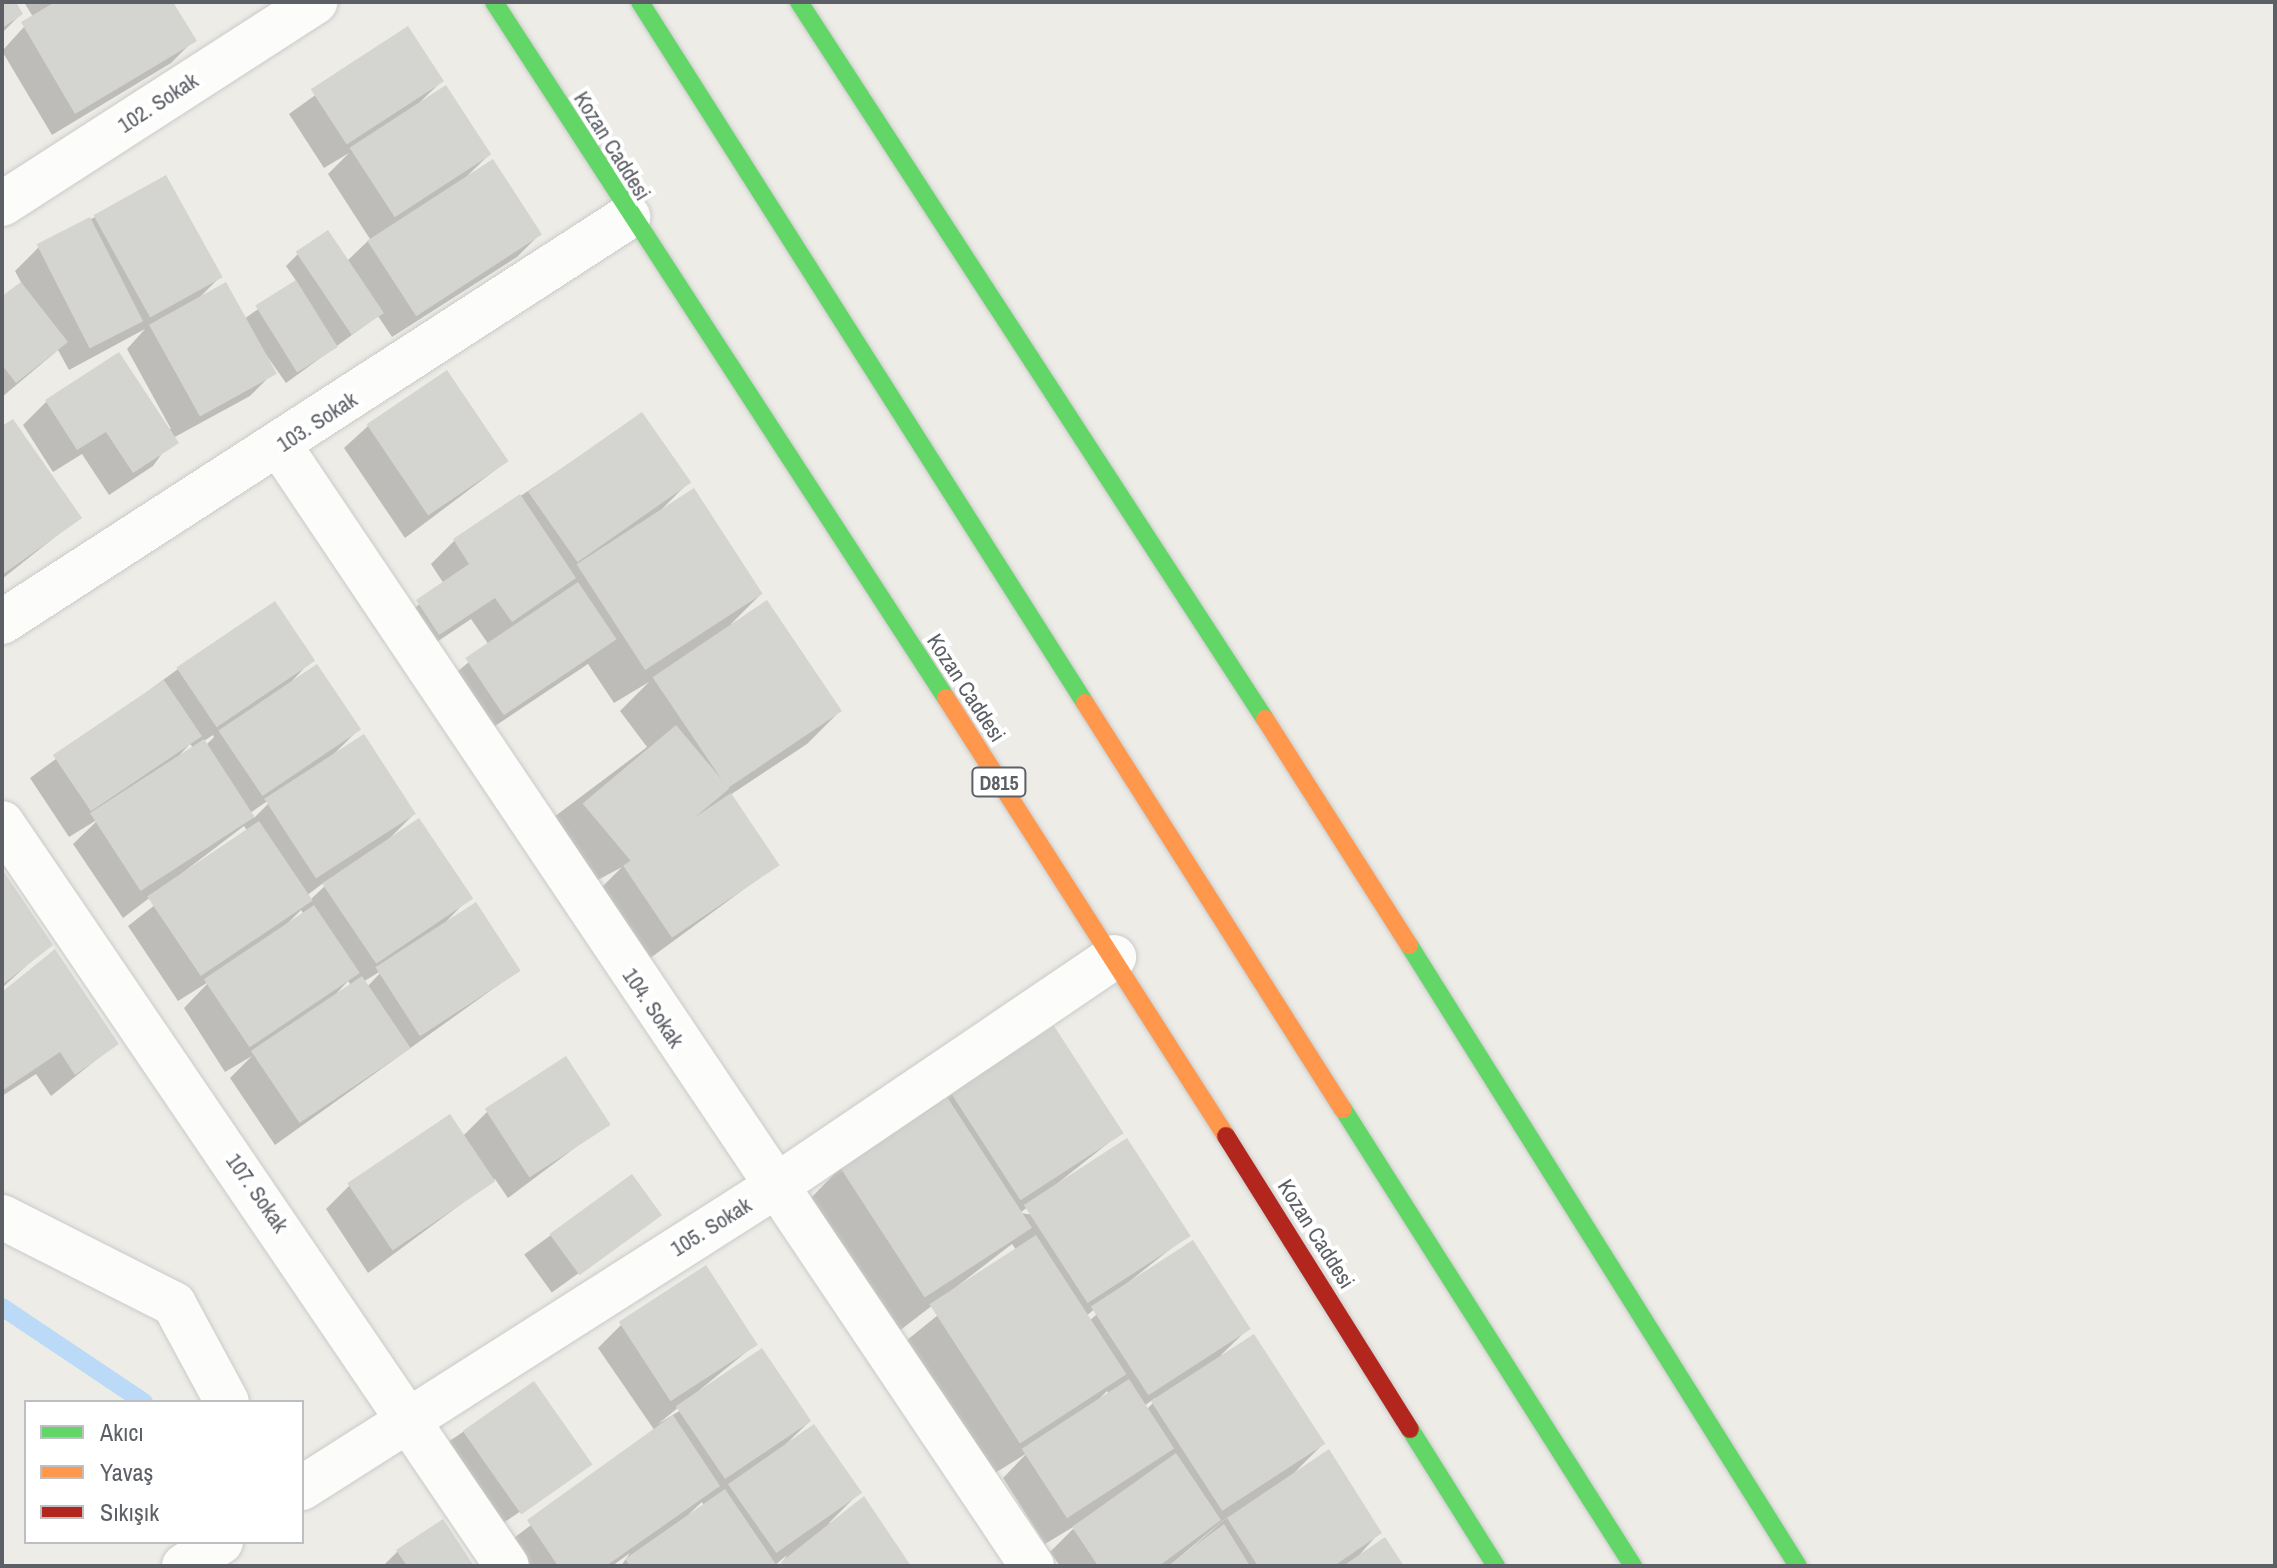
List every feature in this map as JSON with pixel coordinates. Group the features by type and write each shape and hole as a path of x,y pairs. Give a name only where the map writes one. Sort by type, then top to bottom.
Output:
{"main road":[{"name":"Kozan Caddesi","path":"494,2 628,217 1114,957 1496,1566"},
{"path":"640,2 1633,1566"},
{"path":"799,2 1352,853 1798,1566"}],"street":[{"name":"102. Sokak","path":"2,204 315,2"},
{"name":"103. Sokak","path":"2,622 280,446 628,217"},
{"name":"104. Sokak","path":"280,446 773,1188 1032,1566"},
{"name":"107. Sokak","path":"2,823 411,1417 507,1566"},
{"name":"105. Sokak","path":"304,1487 773,1188 1114,957"},
{"path":"2,1217 174,1304 226,1400"},
{"path":"184,1566 218,1544"}],"building":[{"path":"2,2 16,2 23,14 2,28"},
{"path":"55,2 173,2 197,41 75,114 21,22"},
{"path":"408,26 444,81 347,145 311,89"},
{"path":"446,85 491,155 395,217 350,148"},
{"path":"493,159 542,234 416,316 367,241"},
{"path":"166,175 223,277 150,318 93,215"},
{"path":"90,217 143,321 90,348 37,244"},
{"path":"328,230 384,313 352,335 296,252"},
{"path":"296,280 338,347 297,372 255,305"},
{"path":"21,282 68,342 16,383 2,365 2,296"},
{"path":"226,282 277,374 200,416 149,325"},
{"path":"119,352 179,443 133,473 106,432 77,450 45,400"},
{"path":"447,370 509,461 428,515 367,424"},
{"path":"642,412 691,482 577,562 528,492"},
{"path":"13,419 82,518 2,575 2,426"},
{"path":"694,488 763,594 645,670 577,564"},
{"path":"520,494 576,578 512,622 495,598 439,635 416,600 469,564 453,539"},
{"path":"578,582 617,639 504,715 465,658"},
{"path":"767,600 842,711 728,788 653,677"},
{"path":"275,601 315,661 217,727 176,668"},
{"path":"317,664 361,729 263,796 218,731"},
{"path":"164,680 202,736 91,811 53,755"},
{"path":"676,725 729,789 636,867 583,803"},
{"path":"364,734 416,814 316,878 264,799"},
{"path":"204,739 255,817 141,891 90,813"},
{"path":"731,793 780,865 672,938 623,866"},
{"path":"419,818 473,898 376,964 322,883"},
{"path":"259,821 313,901 201,976 147,896"},
{"path":"2,869 53,945 2,985"},
{"path":"476,902 521,971 420,1036 375,967"},
{"path":"314,905 360,973 250,1047 204,979"},
{"path":"55,949 119,1044 75,1075 60,1052 2,1091 2,992"},
{"path":"362,976 411,1048 300,1123 251,1051"},
{"path":"1054,1026 1124,1133 1021,1200 951,1093"},
{"path":"566,1056 611,1125 529,1178 485,1109"},
{"path":"947,1097 1032,1228 925,1298 840,1167"},
{"path":"450,1114 495,1181 392,1250 347,1183"},
{"path":"1127,1138 1191,1236 1088,1303 1024,1205"},
{"path":"632,1174 662,1215 579,1275 549,1234"},
{"path":"1036,1235 1126,1374 1020,1443 929,1304"},
{"path":"1193,1240 1251,1329 1148,1395 1091,1306"},
{"path":"706,1265 758,1345 671,1401 619,1322"},
{"path":"1254,1334 1325,1444 1222,1511 1151,1401"},
{"path":"762,1348 811,1421 725,1479 676,1406"},
{"path":"1129,1379 1174,1449 1067,1518 1022,1449"},
{"path":"534,1381 593,1465 521,1514 463,1431"},
{"path":"673,1415 720,1486 606,1566 558,1566 527,1520"},
{"path":"814,1424 862,1493 776,1553 728,1484"},
{"path":"1329,1449 1382,1533 1334,1566 1258,1566 1227,1518"},
{"path":"1176,1453 1221,1520 1159,1566 1098,1566 1072,1527"},
{"path":"725,1489 777,1566 630,1566 625,1559"},
{"path":"864,1496 911,1566 783,1566 781,1562"},
{"path":"443,1519 474,1566 407,1566 396,1550"},
{"path":"1224,1524 1250,1566 1168,1566"},
{"path":"1385,1537 1404,1566 1343,1566"}],"waterway":[{"path":"2,1307 141,1400"}],"traffic: fast":[{"path":"494,2 946,698"},
{"path":"640,2 1085,703"},
{"path":"799,2 1265,719"},
{"path":"1409,945 1798,1566"},
{"path":"1343,1109 1633,1566"},
{"path":"1410,1429 1496,1566"}],"traffic: slow":[{"path":"946,698 1226,1136"},
{"path":"1085,703 1343,1109"},
{"path":"1265,719 1409,945"}],"traffic: jam":[{"path":"1226,1136 1410,1429"}]}
